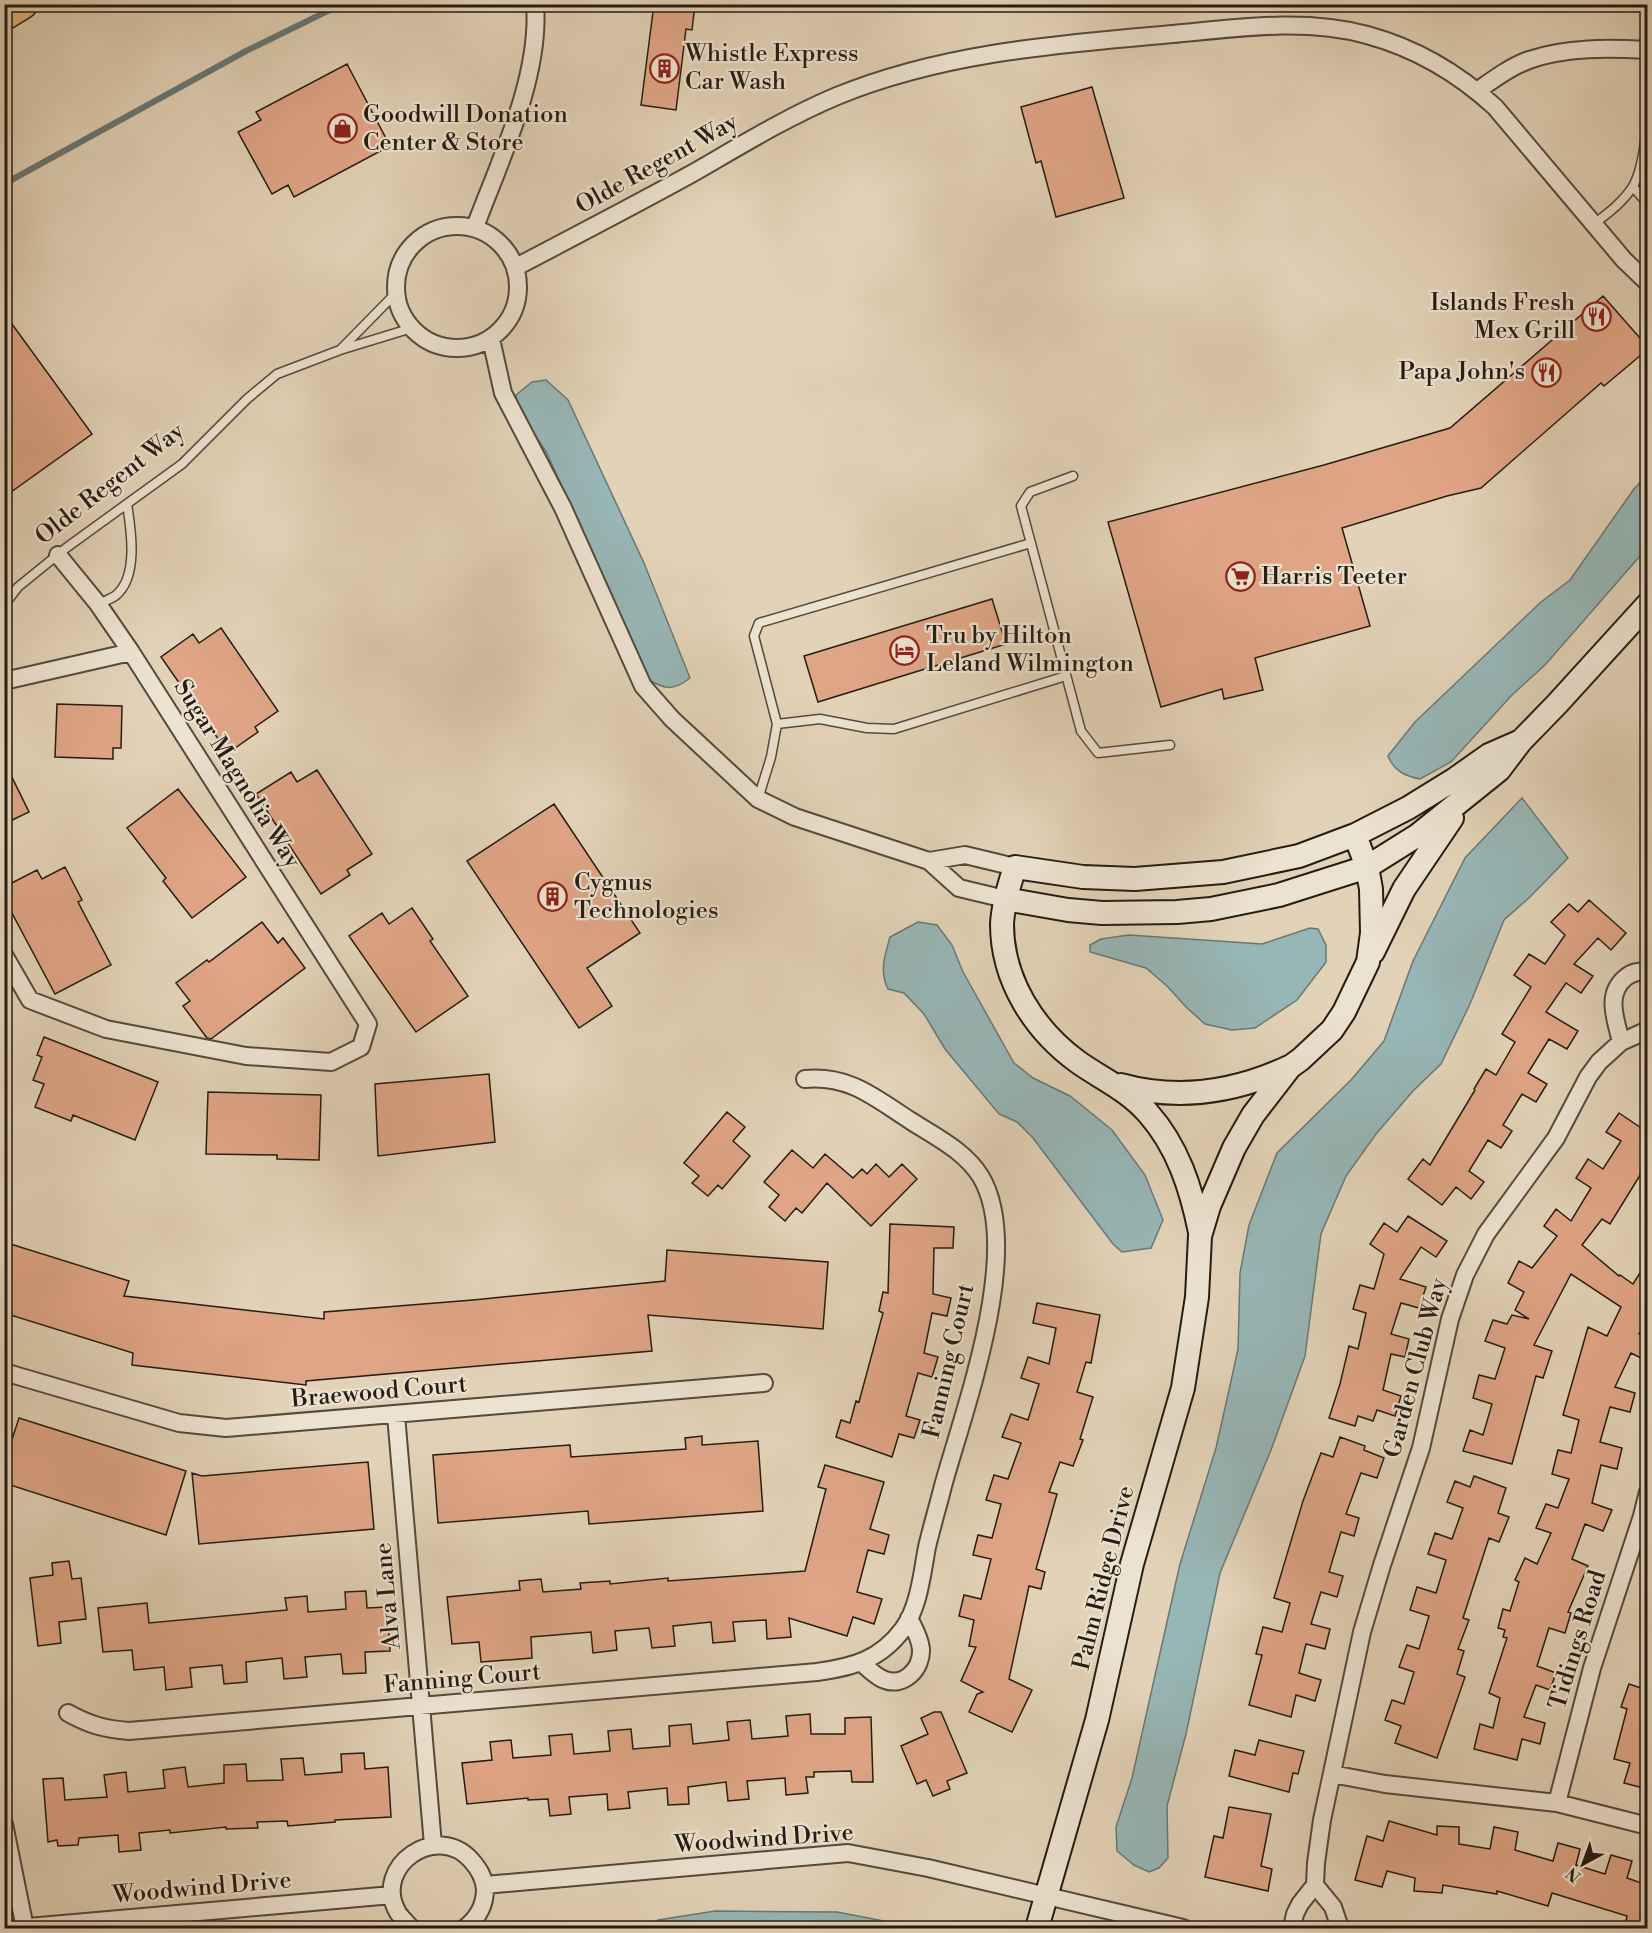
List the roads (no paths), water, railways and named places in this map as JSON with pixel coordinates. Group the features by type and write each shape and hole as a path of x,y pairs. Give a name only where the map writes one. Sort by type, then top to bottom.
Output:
{"highway":[{"path":"4,15 22,4"}],"street":[{"path":"475,227 529,78 534,46 535,4"},
{"name":"Olde Regent Way","path":"516,267 616,215 795,116 866,85 905,72 1022,49 1224,29 1301,27 1329,28 1366,35 1395,44 1418,53 1477,91 1495,107 1624,260 1647,283"},
{"path":"1477,91 1505,71 1528,60 1555,53 1603,48 1647,50"},
{"path":"453,225 475,227 489,234 506,248 516,267 519,285 517,306 506,325 491,339 464,349 443,347 417,333 403,317 396,293 397,272 406,252 414,242 432,230 453,225"},
{"path":"491,339 503,393 563,508 643,686 672,719 758,799 795,817 929,861 959,888 1005,899 1068,910 1102,913 1211,909 1280,895 1367,867 1418,835 1499,770 1521,741 1647,604"},
{"name":"Sugar Magnolia Way","path":"4,955 30,999 106,1029 246,1056 331,1062 361,1047 368,1024 131,652 98,604 58,555"},
{"path":"4,681 131,652"},
{"path":"929,861 965,855 1015,867 1111,879 1194,876 1257,866 1299,856 1355,835 1435,792 1489,754 1521,741"},
{"path":"1368,962 1404,889 1470,794"},
{"name":"Palm Ridge Drive","path":"1037,1929 1097,1720 1132,1564 1182,1388 1197,1297 1200,1236 1217,1184 1234,1148 1254,1115 1290,1067 1332,1030 1348,1004 1368,962 1372,933 1371,889 1367,867 1355,835"},
{"name":"Palm Ridge Drive","path":"1015,867 1005,899 1002,923 1004,954 1016,988 1027,1008 1049,1037 1080,1063 1116,1084 1147,1112 1162,1131 1188,1182 1200,1236"},
{"path":"1621,1042 1612,1002 1613,994 1622,980 1629,975 1638,971 1647,971"},
{"name":"Garden Club Way","path":"1315,1885 1318,1844 1372,1596 1421,1448 1450,1319 1465,1275 1497,1216 1556,1138 1588,1077 1599,1062 1621,1042 1647,1030"},
{"path":"1116,1084 1157,1093 1198,1094 1251,1083 1290,1067"},
{"name":"Fanning Court","path":"68,1713 88,1725 108,1730 129,1731 817,1672 852,1666 886,1648 909,1618 987,1326 996,1257 994,1212 981,1178 971,1164 952,1147 858,1088 839,1080 821,1077 805,1079"},
{"name":"Braewood Court","path":"4,1372 179,1423 202,1427 244,1427 764,1383"},
{"name":"Alva Lane","path":"396,1415 433,1845"},
{"name":"Tidings Road","path":"1557,1803 1592,1668 1642,1516 1647,1492"},
{"path":"862,1662 874,1674 891,1682 900,1681 915,1671 919,1664 921,1646 909,1618"},
{"path":"1332,1774 1384,1784 1557,1803 1647,1826"},
{"path":"4,1824 22,1928"},
{"path":"411,1929 397,1911 392,1895 393,1883 399,1868 411,1854 433,1845 449,1846 464,1853 480,1870 485,1885 484,1899 479,1914 465,1929"},
{"name":"Woodwind Drive","path":"485,1885 848,1853 928,1868 1183,1929"},
{"path":"1292,1929 1300,1904 1315,1885 1333,1906 1340,1929"},
{"name":"Woodwind Drive","path":"22,1928 392,1895"}],"lane":[{"path":"1594,224 1616,207 1633,187 1640,166 1647,124"},
{"path":"1633,187 1647,204"},
{"name":"Olde Regent Way","path":"340,350 396,293"},
{"name":"Olde Regent Way","path":"4,605 18,587 58,555 182,464 247,399 277,374 340,350 412,328"},
{"path":"1073,476 1030,492 1021,506 1081,731 1098,753 1170,745"},
{"path":"98,604 117,595 130,573 132,536 127,504"},
{"path":"758,799 771,757 777,724 754,636 759,623 1031,543"},
{"path":"777,724 820,719 867,728 894,729 1066,676"}],"water":[{"path":"546,380 568,400 644,563 690,678 678,685 663,687 646,678 547,453 517,408 516,395 532,382"},
{"path":"1647,475 1647,548 1545,665 1512,695 1451,762 1420,779 1397,769 1388,756 1415,722 1541,602 1570,580 1634,489"},
{"path":"1522,798 1568,858 1504,920 1470,1004 1441,1064 1413,1091 1376,1134 1346,1176 1321,1234 1305,1356 1271,1450 1220,1573 1186,1734 1167,1806 1168,1858 1159,1868 1149,1872 1134,1865 1117,1851 1116,1827 1132,1778 1180,1564 1216,1448 1231,1381 1238,1349 1240,1273 1249,1225 1277,1153 1351,1080 1384,1041 1413,961 1465,858"},
{"path":"918,922 937,925 952,945 963,972 1014,1063 1033,1078 1070,1096 1112,1130 1145,1175 1163,1220 1151,1248 1122,1252 1113,1244 1033,1138 1017,1122 999,1114 945,1049 924,1014 904,993 888,989 883,969 890,937"},
{"path":"1310,928 1318,929 1326,945 1326,962 1297,1000 1255,1028 1232,1030 1205,1024 1146,968 1090,952 1090,945 1101,939 1129,935 1262,944"},
{"path":"715,1911 837,1912 905,1925 904,1928 645,1928 658,1920"},
{"path":"955,1921 986,1927 986,1928 952,1928"}],"waterway":[{"path":"4,184 246,51 342,4"}],"place":[{"name":"Whistle Express Car Wash","path":"664,68"},
{"name":"Goodwill Donation Center & Store","path":"342,129"},
{"name":"Islands Fresh Mex Grill","path":"1596,317"},
{"name":"Papa John's","path":"1546,372"},
{"name":"Harris Teeter","path":"1240,577"},
{"name":"Tru by Hilton Leland Wilmington","path":"905,650"},
{"name":"Cygnus Technologies","path":"553,897"}]}
